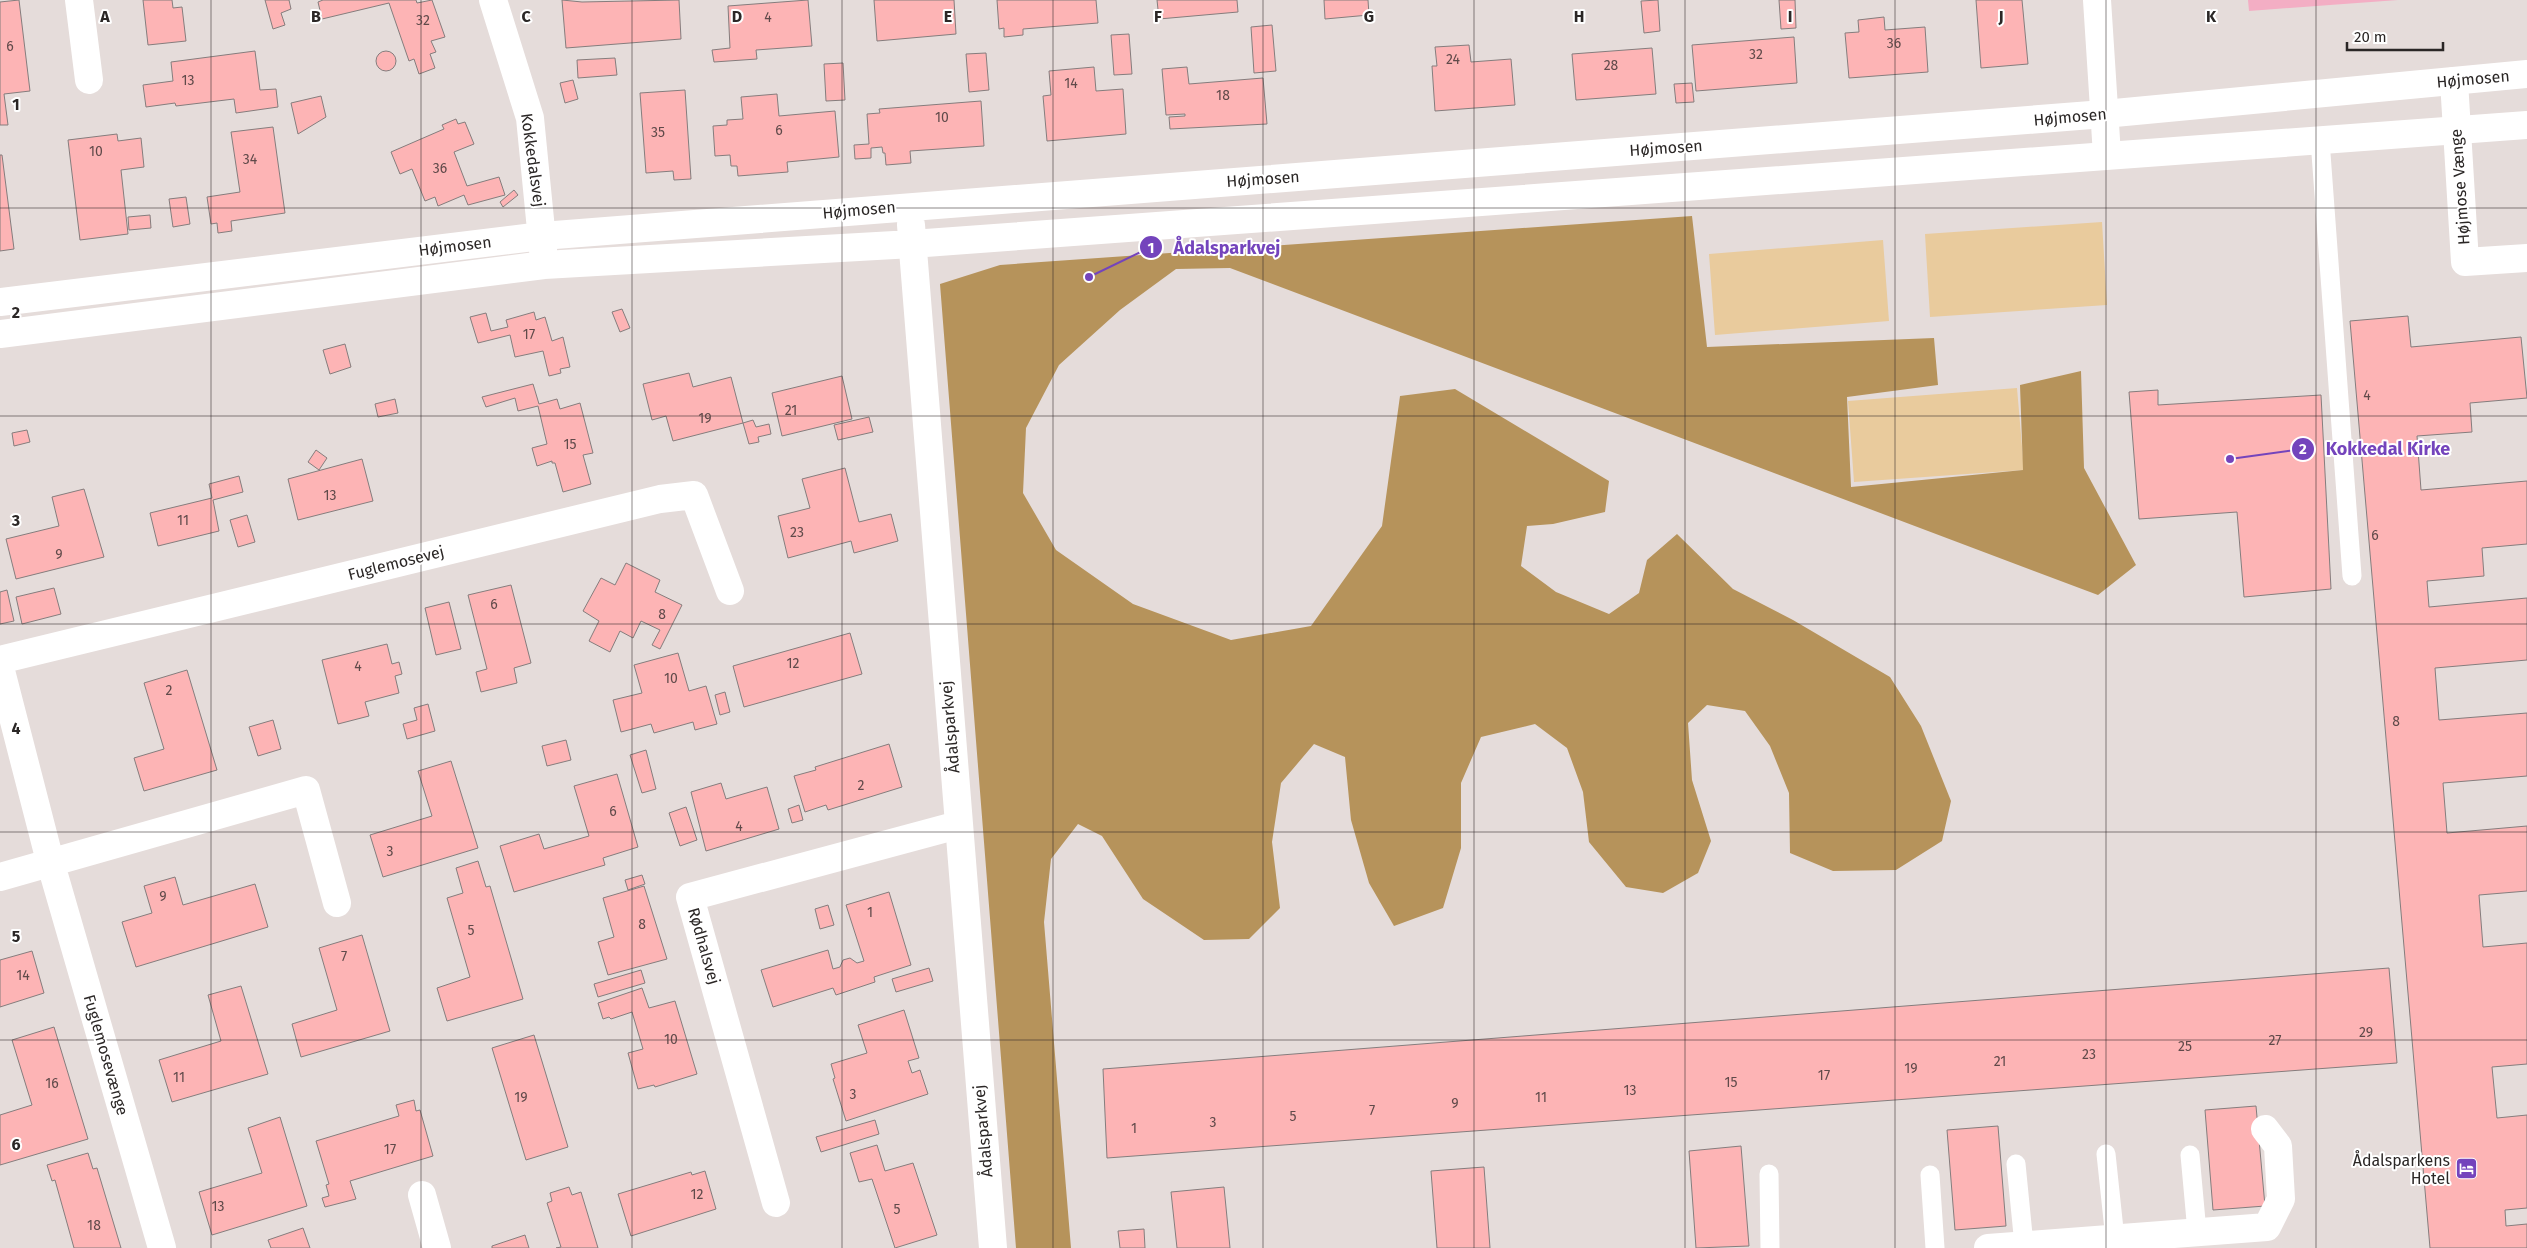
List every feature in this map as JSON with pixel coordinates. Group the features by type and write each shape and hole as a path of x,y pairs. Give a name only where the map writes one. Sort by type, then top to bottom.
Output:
{"street":[{"path":"79,0 89,80"},
{"name":"Kokkedalsvej","path":"493,0 530,118 544,265"},
{"path":"2097,0 2107,155"},
{"name":"Højmosen","path":"0,302 542,236 2104,114 2527,74"},
{"name":"Højmose Vænge","path":"2454,81 2465,262 2527,258"},
{"name":"Højmosen","path":"0,334 544,265 912,244 2527,125"},
{"name":"Ådalsparkvej","path":"909,206 993,1248"},
{"name":"Fuglemosevej","path":"0,660 660,499 694,495 730,591"},
{"name":"Fuglemosevænge","path":"0,667 50,862 162,1248"},
{"path":"0,877 306,790 337,903"},
{"name":"Rødhalsvej","path":"776,1204 690,897 958,825"},
{"path":"1988,1248 2267,1227 2281,1199 2278,1146 2265,1128"},
{"path":"422,1196 437,1248"}],"lane":[{"path":"2320,140 2352,576"},
{"path":"2106,1154 2115,1238"},
{"path":"2190,1155 2197,1232"},
{"path":"2016,1164 2024,1245"},
{"path":"1768,1174 1770,1248"},
{"path":"1930,1175 1935,1248"}],"shaded area":[{"path":"2248,0 2398,0 2249,11"},
{"path":"1692,216 1707,347 1934,338 1938,385 1847,397 1851,487 2023,470 2020,385 2081,371 2084,468 2136,565 2098,595 1230,268 1176,269 1120,310 1059,365 1026,428 1023,493 1056,550 1133,604 1231,640 1311,626 1382,526 1400,396 1455,389 1609,481 1605,512 1553,524 1527,526 1521,566 1556,592 1609,614 1639,593 1647,560 1677,534 1733,589 1793,620 1890,677 1921,726 1951,801 1942,841 1896,870 1833,871 1790,853 1789,793 1770,746 1745,711 1707,705 1688,723 1692,780 1711,841 1698,873 1663,893 1626,887 1589,842 1583,792 1567,748 1535,724 1481,737 1461,783 1461,848 1443,908 1394,926 1369,883 1351,820 1345,757 1314,744 1281,783 1272,842 1280,908 1249,939 1204,940 1143,899 1102,836 1078,824 1051,859 1044,922 1071,1248 1016,1248 940,284 1000,265"},
{"path":"2102,222 2107,305 1930,317 1925,234"},
{"path":"1883,240 1889,321 1715,335 1709,254"},
{"path":"2017,388 2024,470 1854,482 1848,401"}],"building":[{"path":"19,0 30,91 4,94 8,125 0,125 0,2"},
{"path":"143,0 172,0 173,8 182,7 186,41 148,45"},
{"path":"265,0 289,0 291,9 281,13 285,25 273,29"},
{"path":"323,0 416,0 417,3 432,0 445,37 431,41 436,52 430,54 435,68 419,74 414,59 409,61 389,3 322,19 318,2"},
{"path":"562,0 582,2 679,0 681,39 566,48"},
{"path":"808,0 812,46 756,50 757,59 714,62 712,50 730,48 728,6"},
{"path":"874,0 954,0 956,34 877,41"},
{"path":"997,0 1096,0 1098,23 1023,29 1023,35 1004,37 1004,28 999,29"},
{"path":"1157,0 1237,0 1238,12 1159,19"},
{"path":"1324,0 1368,0 1369,15 1325,19"},
{"path":"1658,0 1660,31 1644,33 1641,1"},
{"path":"1779,0 1795,0 1796,28 1781,29"},
{"path":"1976,0 2022,0 2028,64 1981,68"},
{"path":"1884,17 1885,30 1925,27 1928,72 1849,78 1845,33 1859,32 1858,20"},
{"path":"1272,25 1276,71 1254,73 1251,27"},
{"path":"1129,34 1132,74 1114,75 1111,35"},
{"path":"1794,37 1797,83 1696,91 1692,45"},
{"path":"1469,45 1471,62 1511,59 1515,105 1435,111 1432,66 1437,66 1435,47"},
{"path":"1652,48 1656,94 1576,100 1572,54"},
{"path":"255,51 260,90 276,89 278,107 236,113 234,99 176,106 175,103 146,107 143,85 173,81 171,62"},
{"path":"386,51 393,54 396,61 393,68 386,71 379,68 376,61 379,54"},
{"path":"986,53 989,90 969,92 966,54"},
{"path":"615,58 617,75 578,78 577,60"},
{"path":"843,63 845,100 826,101 824,64"},
{"path":"1094,67 1096,91 1123,89 1126,134 1047,141 1043,96 1051,95 1049,71"},
{"path":"1187,67 1189,84 1263,78 1267,124 1170,129 1169,117 1185,116 1185,114 1166,115 1162,69"},
{"path":"573,80 578,99 565,103 560,83"},
{"path":"1692,83 1694,102 1676,103 1674,84"},
{"path":"685,90 691,179 674,180 673,171 646,173 640,93"},
{"path":"777,94 779,116 835,111 839,157 787,162 788,172 738,176 737,166 731,166 730,155 715,156 713,126 727,125 727,120 743,119 741,97"},
{"path":"321,96 326,117 298,134 291,103"},
{"path":"981,101 984,146 910,151 911,163 886,165 885,153 883,153 882,147 871,148 871,158 855,159 854,145 869,144 867,114 880,113 879,109"},
{"path":"456,119 458,124 465,122 474,144 454,152 467,186 499,177 505,195 468,205 464,195 438,206 435,197 425,201 412,169 400,174 391,152 444,129 442,125"},
{"path":"273,127 285,213 231,221 232,231 218,233 217,223 211,224 207,197 240,192 231,132"},
{"path":"117,134 118,141 141,138 144,167 121,170 128,234 80,240 68,140"},
{"path":"0,155 2,155 14,249 0,251"},
{"path":"514,190 518,195 503,207 500,202"},
{"path":"186,197 190,224 173,227 169,199"},
{"path":"150,215 151,228 129,230 128,217"},
{"path":"622,309 630,328 620,332 612,312"},
{"path":"534,312 536,320 545,317 552,341 563,337 570,367 560,369 561,373 549,376 543,351 515,357 510,335 478,343 470,317 486,313 491,331 508,327 506,320"},
{"path":"2408,316 2411,347 2521,337 2527,398 2470,403 2472,432 2417,436 2421,490 2527,481 2527,544 2482,548 2484,576 2427,581 2429,607 2527,598 2527,660 2435,668 2439,720 2527,713 2527,776 2443,783 2447,833 2527,826 2527,891 2479,895 2483,947 2527,943 2527,1064 2492,1067 2497,1118 2527,1115 2527,1208 2505,1210 2506,1226 2527,1224 2527,1248 2430,1248 2350,321"},
{"path":"345,344 351,367 330,374 323,350"},
{"path":"689,373 693,387 731,377 743,423 673,441 666,416 652,420 643,384"},
{"path":"842,376 852,419 782,436 772,393"},
{"path":"533,384 539,404 557,399 560,409 580,403 593,453 583,455 591,484 563,492 555,463 552,463 552,461 537,466 532,448 547,444 538,406 518,411 515,398 486,407 482,397"},
{"path":"2158,390 2158,405 2321,395 2331,589 2244,597 2237,512 2139,519 2129,392"},
{"path":"395,399 398,413 378,417 375,404"},
{"path":"869,417 873,432 838,440 834,425"},
{"path":"753,420 756,427 769,424 771,434 758,437 759,442 749,444 743,423"},
{"path":"27,430 30,442 14,446 12,433"},
{"path":"316,450 327,458 319,470 308,462"},
{"path":"362,459 373,501 298,520 288,479"},
{"path":"845,468 859,522 891,514 898,541 854,553 851,541 788,558 778,516 810,508 802,479"},
{"path":"239,476 243,492 213,500 219,531 158,546 150,513 212,498 209,484"},
{"path":"84,489 104,557 16,579 6,539 59,526 52,497"},
{"path":"247,515 255,542 238,547 230,520"},
{"path":"626,563 660,580 655,592 682,605 660,649 652,645 660,630 641,621 633,638 620,631 610,652 589,641 599,621 583,611 601,578 615,585"},
{"path":"511,585 531,663 514,668 517,683 481,692 476,672 487,669 468,595"},
{"path":"54,588 61,614 22,624 16,597"},
{"path":"7,590 14,621 0,624 0,592"},
{"path":"449,602 461,649 436,655 425,608"},
{"path":"850,633 862,674 744,707 733,666"},
{"path":"387,644 392,664 399,662 402,674 395,676 399,693 365,702 369,716 338,724 322,660"},
{"path":"678,653 689,691 706,686 717,724 695,730 693,722 654,733 651,724 621,732 613,700 642,693 634,665"},
{"path":"187,670 217,770 144,791 134,758 164,749 144,683"},
{"path":"725,692 730,712 720,715 715,695"},
{"path":"428,704 435,731 407,739 403,724 417,720 414,708"},
{"path":"273,720 281,749 258,756 249,727"},
{"path":"566,740 571,760 547,766 542,746"},
{"path":"889,744 902,787 828,810 826,805 805,812 794,776 816,770 815,767"},
{"path":"646,750 656,789 642,793 630,755"},
{"path":"451,761 478,848 383,877 370,835 432,816 418,771"},
{"path":"617,774 638,847 603,858 605,865 514,892 500,846 539,834 544,849 589,836 574,786"},
{"path":"721,783 726,799 767,787 779,829 706,851 691,792"},
{"path":"799,805 803,820 792,823 788,809"},
{"path":"686,807 697,840 680,846 669,813"},
{"path":"478,861 486,887 490,886 523,999 447,1021 437,988 470,977 447,898 463,893 456,868"},
{"path":"642,875 645,884 628,890 625,880"},
{"path":"175,877 183,905 255,884 268,927 136,967 122,922 152,913 144,886"},
{"path":"644,886 667,959 608,975 598,942 614,937 603,898"},
{"path":"889,892 911,965 874,977 875,982 836,995 833,988 773,1007 761,970 828,950 833,969 840,967 843,960 850,958 857,963 864,961 846,905"},
{"path":"828,905 834,925 820,929 815,909"},
{"path":"362,935 390,1031 301,1057 292,1024 337,1010 319,948"},
{"path":"32,951 44,993 0,1007 0,960"},
{"path":"929,968 933,981 896,992 892,979"},
{"path":"2389,968 2397,1063 1107,1158 1103,1069"},
{"path":"641,970 645,983 598,997 594,984"},
{"path":"241,986 268,1074 172,1102 159,1060 221,1041 208,995"},
{"path":"642,988 649,1008 675,1001 697,1074 655,1087 654,1085 638,1089 628,1053 643,1049 632,1012 611,1019 609,1017 603,1019 598,1003"},
{"path":"904,1010 919,1058 908,1061 912,1073 920,1070 928,1094 846,1121 833,1079 835,1078 831,1064 867,1053 858,1025"},
{"path":"54,1027 88,1139 0,1165 0,1115 32,1105 12,1040"},
{"path":"534,1035 568,1147 526,1160 492,1048"},
{"path":"414,1100 416,1111 420,1110 433,1156 350,1181 356,1199 325,1207 322,1198 329,1196 326,1185 329,1184 316,1141 399,1116 396,1105"},
{"path":"2256,1106 2265,1206 2213,1210 2205,1110"},
{"path":"280,1117 307,1206 212,1235 199,1192 262,1173 248,1128"},
{"path":"875,1120 879,1134 821,1152 816,1137"},
{"path":"1998,1126 2006,1226 1955,1230 1947,1130"},
{"path":"877,1145 885,1171 913,1163 937,1235 895,1248 872,1179 859,1182 850,1153"},
{"path":"1741,1146 1749,1246 1696,1248 1689,1151"},
{"path":"88,1153 93,1169 97,1168 121,1248 74,1248 55,1180 52,1181 47,1165"},
{"path":"1484,1167 1490,1248 1437,1248 1431,1171"},
{"path":"705,1171 716,1209 631,1236 618,1194 691,1172 692,1175"},
{"path":"569,1187 572,1195 581,1192 598,1248 556,1248 561,1247 547,1203 552,1201 550,1193"},
{"path":"1224,1187 1230,1248 1177,1248 1171,1192"},
{"path":"303,1228 310,1248 271,1248 268,1240"},
{"path":"1144,1229 1145,1248 1120,1248 1118,1231"},
{"path":"525,1235 529,1248 492,1248 492,1246"}],"place":[{"name":"Ådalsparkvej","path":"1089,277"},
{"name":"Kokkedal Kirke","path":"2230,459"},
{"name":"Ådalsparkens Hotel","path":"2466,1169"}]}
